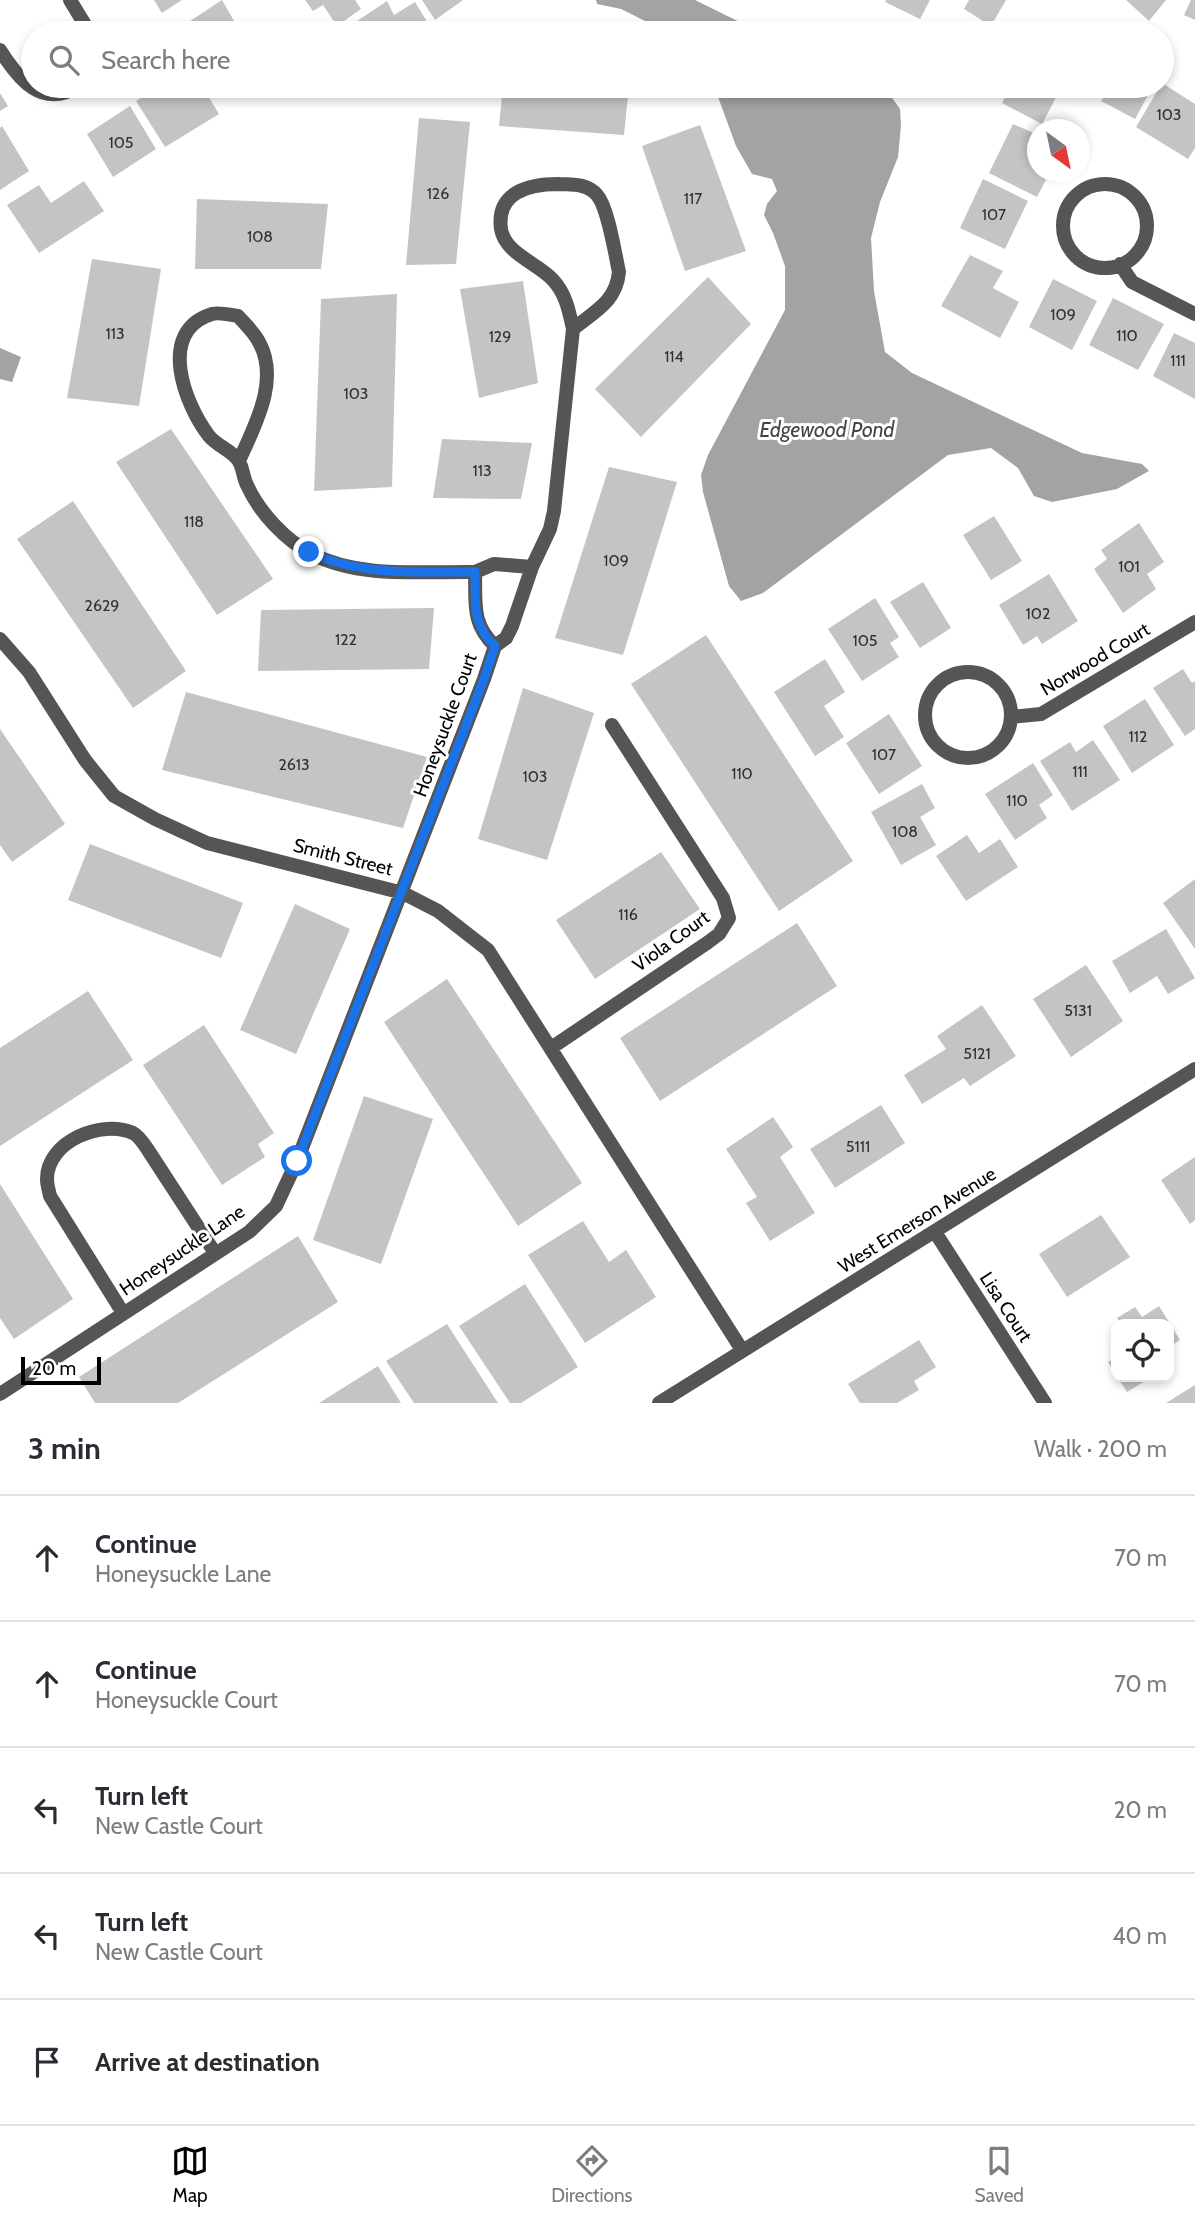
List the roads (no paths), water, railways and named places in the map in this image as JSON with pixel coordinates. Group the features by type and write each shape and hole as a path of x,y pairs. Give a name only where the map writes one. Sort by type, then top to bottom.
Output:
{"street":[{"path":"70,0 83,21"},
{"path":"0,50 21,81"},
{"path":"1110,184 1129,191 1143,209 1147,220 1146,235 1141,247 1132,258 1120,264 1115,267 1100,267 1087,264 1070,250 1066,243 1063,229 1065,212 1075,196 1086,188 1110,184"},
{"name":"Honeysuckle Court","path":"403,892 495,646 506,638 512,626 532,567 550,529 554,511 573,329 566,300 554,280 519,254 502,233 501,214 504,206 519,190 529,186 588,187 602,202 619,272 618,282 610,300 573,329"},
{"path":"1120,264 1132,282 1195,314"},
{"path":"239,461 263,404 267,368 259,342 238,316 213,314 189,328 179,354 183,386 196,417 211,439 239,461 247,485 271,519 293,541 322,559 377,571 475,572 494,564 532,567"},
{"path":"475,572 476,621 485,637 495,646"},
{"name":"Norwood Court","path":"1012,717 1041,714 1195,622"},
{"name":"Smith Street","path":"0,639 29,672 79,751 114,796 155,819 207,842 403,892 438,911 488,950 742,1350"},
{"path":"975,671 992,678 1007,694 1012,717 1008,733 999,746 986,754 965,758 941,749 933,741 925,719 926,704 936,685 955,673 975,671"},
{"name":"Viola Court","path":"551,1048 719,934 729,918 723,898 612,725"},
{"name":"Honeysuckle Lane","path":"0,1394 249,1232 276,1206 297,1161 403,892"},
{"name":"West Emerson Avenue","path":"659,1403 1195,1069"},
{"path":"123,1313 50,1196 47,1178 52,1161 62,1148 96,1129 116,1129 135,1134 215,1253"},
{"name":"Lisa Court","path":"935,1232 1045,1403"}],"water":[{"path":"596,0 695,0 738,21 645,21 621,9 597,4"},
{"name":"Edgewood Pond","path":"718,98 892,98 900,109 898,157 880,202 871,238 874,291 885,352 912,373 1082,453 1142,464 1149,471 1117,489 1052,502 1034,496 1018,468 991,448 948,455 763,593 741,601 729,586 703,492 701,475 708,455 785,310 785,266 764,215 767,204 777,191 772,179 752,174 736,146"},
{"path":"0,348 21,357 12,382 0,379"}]}
